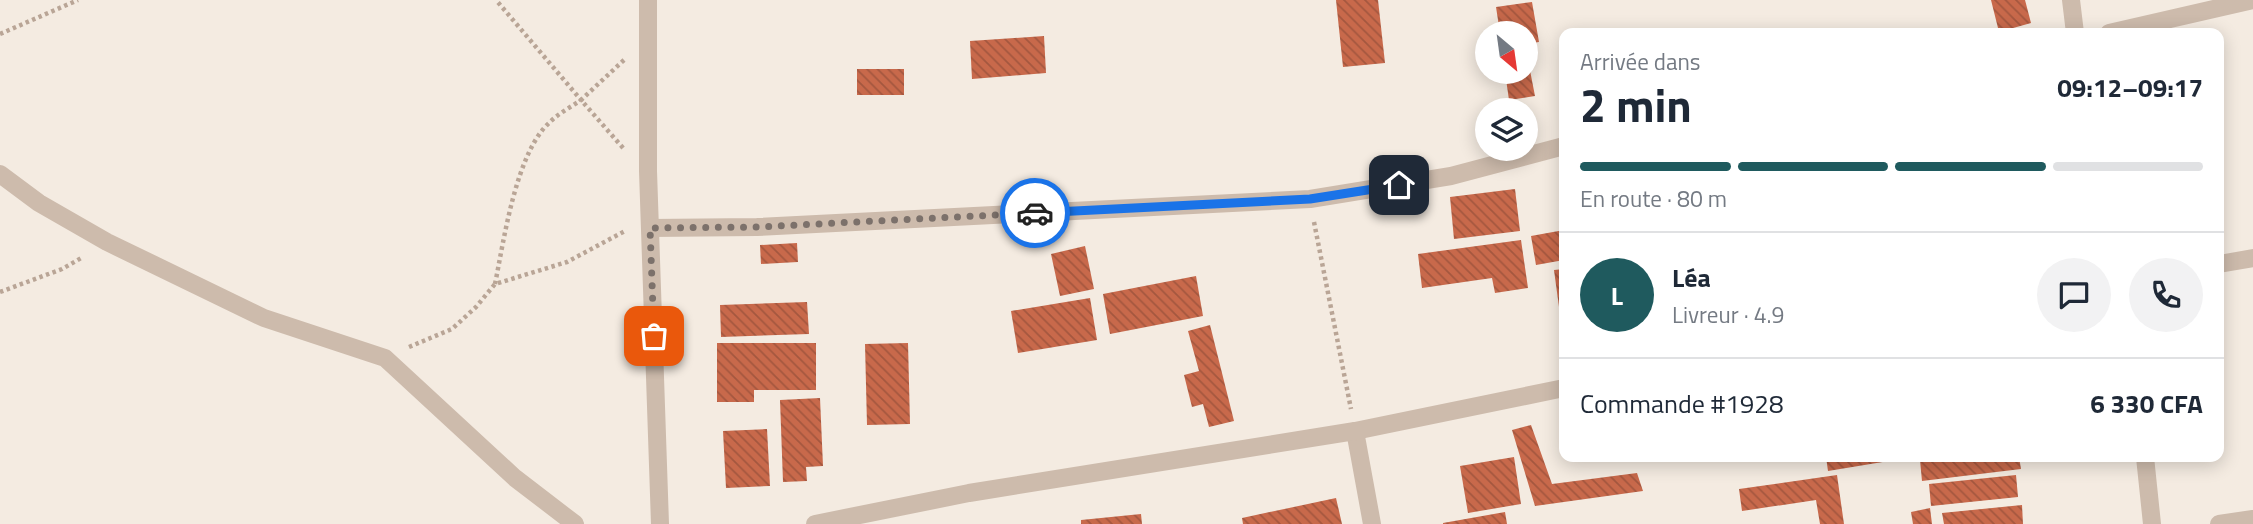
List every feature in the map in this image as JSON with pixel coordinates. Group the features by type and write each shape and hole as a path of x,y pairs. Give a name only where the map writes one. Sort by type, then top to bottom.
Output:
{"street":[{"path":"649,0 648,171 660,524"},
{"path":"2071,0 2075,28"},
{"path":"2131,28 2253,0"},
{"path":"650,228 757,227 1310,199 1451,176 1559,147"},
{"path":"0,174 39,202 107,242 264,318 385,358 515,478 575,524"},
{"path":"2224,263 2253,258"},
{"path":"815,524 969,493 1355,431 1559,389"},
{"path":"1355,431 1372,524"},
{"path":"2146,462 2152,524"},
{"path":"2219,524 2253,519"}],"path":[{"path":"0,34 78,0"},
{"path":"496,0 624,149 648,171"},
{"path":"385,358 452,329 476,307 495,284 513,199 530,149 548,122 581,100 647,38"},
{"path":"1310,199 1355,431"},
{"path":"495,284 567,262 625,230 650,228"},
{"path":"0,292 62,269 107,242"}],"building":[{"path":"1336,0 1378,0 1385,63 1343,67"},
{"path":"1991,0 2025,0 2031,23 2013,28 1998,28"},
{"path":"1532,2 1535,21 1498,21 1496,7"},
{"path":"1044,36 1046,73 972,79 970,41"},
{"path":"857,69 904,69 904,95 857,95"},
{"path":"1507,84 1533,84 1535,96 1509,98"},
{"path":"1515,189 1520,231 1454,239 1450,197"},
{"path":"1559,231 1559,261 1536,265 1531,236"},
{"path":"1521,240 1528,288 1495,293 1492,278 1422,288 1418,254"},
{"path":"797,243 798,262 761,264 760,245"},
{"path":"1085,246 1094,289 1060,296 1051,254"},
{"path":"1554,270 1559,270 1559,307"},
{"path":"1196,276 1203,316 1110,334 1103,294"},
{"path":"1090,298 1097,340 1018,353 1011,311"},
{"path":"807,302 809,334 721,337 720,305"},
{"path":"1210,325 1234,421 1209,427 1203,404 1192,407 1184,375 1199,371 1188,331"},
{"path":"717,343 816,343 816,390 754,390 754,402 717,402"},
{"path":"908,343 910,424 867,425 865,344"},
{"path":"820,398 823,466 806,467 807,481 783,482 780,400"},
{"path":"1531,425 1552,484 1637,473 1643,491 1535,506 1512,430"},
{"path":"767,429 770,486 726,488 723,431"},
{"path":"1514,457 1521,504 1468,513 1460,466"},
{"path":"1827,462 1883,462 1828,471"},
{"path":"1920,462 2020,462 2021,469 1922,481"},
{"path":"1837,475 1844,524 1820,524 1816,500 1742,511 1739,489"},
{"path":"2016,475 2018,497 1931,506 1929,484"},
{"path":"1336,498 1342,524 1243,524 1242,518"},
{"path":"2022,505 2023,524 1944,524 1942,513"},
{"path":"1930,508 1932,524 1913,524 1911,512"},
{"path":"1505,512 1507,524 1443,524 1443,523"},
{"path":"1141,514 1142,524 1081,524 1081,520"}],"way so far":[{"path":"654,336 650,228 757,227 1035,213"}],"route":[{"path":"1035,213 1310,199 1399,185"}]}
